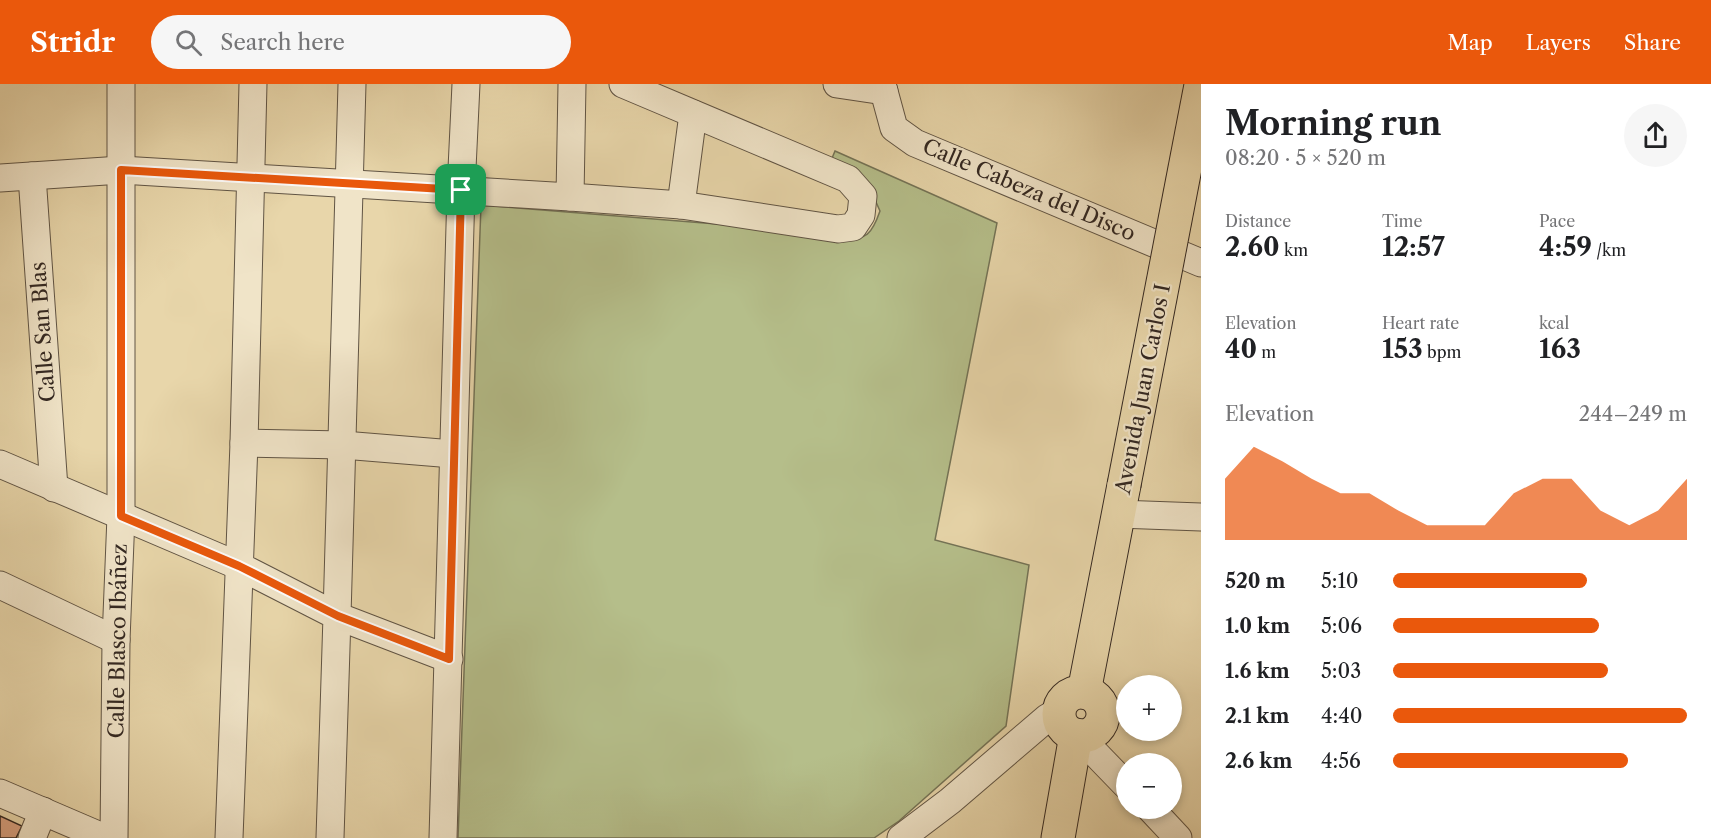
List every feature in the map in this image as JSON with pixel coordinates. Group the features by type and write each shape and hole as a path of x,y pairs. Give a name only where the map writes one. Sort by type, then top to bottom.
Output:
{"main road":[{"name":"Avenida Juan Carlos I","path":"1058,838 1076,719 1201,85"}],"street":[{"name":"Calle Blasco Ibáñez","path":"114,838 116,639 121,516 121,84"},
{"path":"229,838 244,443 253,84"},
{"path":"330,838 344,445 352,84"},
{"path":"443,838 466,84"},
{"path":"570,197 572,84"},
{"path":"0,178 121,170 461,190 681,205 838,229 853,227 861,215 863,196 848,179 623,84"},
{"name":"Calle Cabeza del Disco","path":"837,84 883,87 894,128 915,143 1201,262"},
{"path":"681,205 693,114"},
{"name":"Calle San Blas","path":"32,176 54,488"},
{"path":"244,443 344,445 453,454"},
{"path":"0,464 239,566 338,616 449,659"},
{"path":"1121,499 1201,517"},
{"path":"0,585 116,639"},
{"path":"901,838 950,801 1047,718 1076,719 1094,752 1116,775"},
{"path":"0,793 105,838"},
{"path":"32,838 43,811"},
{"path":"1160,819 1178,838"}],"green space":[{"path":"835,151 997,223 935,540 1029,565 1006,726 899,821 874,838 458,838 481,205 729,225 841,240 857,239 871,230 880,211 871,191 830,163"}],"building":[{"path":"0,816 22,826 16,838 0,838"}],"route":[{"path":"121,170 461,190 449,659 338,616 239,566 121,516 121,170"}]}
